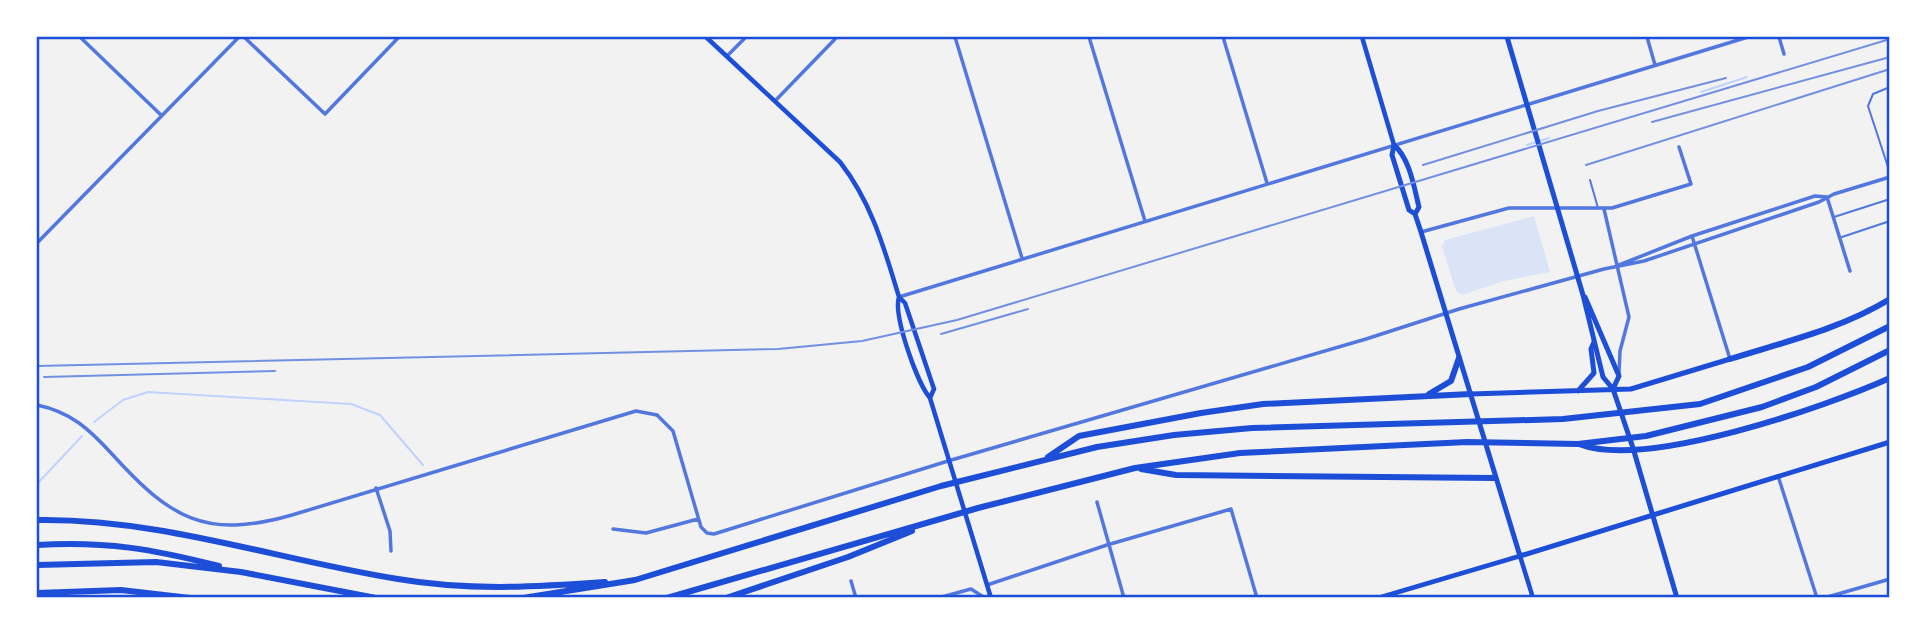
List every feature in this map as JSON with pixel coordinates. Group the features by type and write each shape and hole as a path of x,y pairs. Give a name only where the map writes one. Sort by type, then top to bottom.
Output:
{"highway":[{"path":"1730,359 1868,313 1890,299"},
{"path":"523,598 635,580 971,478 1044,460 1174,435 1252,428 1606,417 1700,404 1756,387 1849,348 1890,326"},
{"path":"667,598 978,508 1135,468 1240,453 1467,442 1578,444 1610,438 1646,436 1762,407 1816,387 1890,350"},
{"path":"1427,395 1451,381 1459,358"},
{"path":"1578,444 1597,451 1649,446 1791,417 1838,401 1890,378"},
{"path":"1044,460 1079,436 1200,413 1263,404 1471,394"},
{"path":"1135,468 1176,475 1495,478"},
{"path":"37,520 83,522 168,532 395,579 471,588 635,580"},
{"path":"726,598 848,557 936,520"},
{"path":"37,545 89,543 148,548 241,572 376,598"},
{"path":"37,565 156,562 241,572"},
{"path":"37,593 121,590 190,598"},
{"path":"40,598 81,591"}],"main road":[{"path":"706,37 840,162 857,184 871,208 899,297 905,303 934,389 930,398"},
{"path":"1362,37 1394,145 1392,155 1395,166 1409,210 1415,214 1421,232 1533,598"},
{"path":"1507,37 1583,295 1603,377 1613,389 1677,598"},
{"path":"1394,145 1402,152 1413,185 1419,207 1415,214"},
{"path":"1583,295 1619,376 1613,389"},
{"path":"899,297 896,306 905,337 923,390 930,398 991,598"},
{"path":"1578,391 1594,373 1591,349 1594,342"},
{"path":"1471,394 1631,389 1730,359"},
{"path":"1378,598 1779,479 1890,442"}],"street":[{"path":"80,37 160,115"},
{"path":"37,243 160,115 241,37 325,114 399,37"},
{"path":"727,56 746,37"},
{"path":"775,101 837,37"},
{"path":"955,37 1022,258"},
{"path":"1089,37 1145,221"},
{"path":"1223,37 1267,183"},
{"path":"1647,37 1655,65"},
{"path":"899,297 1748,37"},
{"path":"1779,37 1784,54"},
{"path":"1421,232 1498,210 1601,209 1691,184 1679,147"},
{"path":"37,405 72,416 97,437 155,499 169,508 204,522 251,526 636,411 657,415 673,431 698,519 707,533 714,534 948,461 1446,314 1602,269 1644,261 1890,175"},
{"path":"1617,266 1692,236 1815,196 1827,197"},
{"path":"1827,197 1850,271"},
{"path":"1601,209 1629,324 1620,351 1619,376"},
{"path":"1692,236 1730,359"},
{"path":"1779,479 1817,598"},
{"path":"376,488 390,531 391,551"},
{"path":"1097,502 1124,598"},
{"path":"987,585 1107,545 1231,509 1257,598"},
{"path":"613,529 646,533 698,519"},
{"path":"1824,598 1890,579"},
{"path":"851,582 856,598"},
{"path":"938,598 971,589 985,598"}],"lane":[{"path":"1890,87 1873,94 1868,106 1890,175"},
{"path":"1590,180 1601,209"},
{"path":"1833,218 1890,199"},
{"path":"1839,238 1890,221"}],"shaded area":[{"path":"1534,216 1550,272 1504,281 1462,295 1456,291 1442,247 1445,240"}],"waterway":[{"path":"1701,92 1747,77"},
{"path":"1527,145 1549,138"},
{"path":"94,422 123,400 148,392 351,404 380,415 423,465"},
{"path":"37,484 82,436"}],"railway":[{"path":"37,366 778,349 862,341 957,320 1890,39"},
{"path":"1652,122 1890,57"},
{"path":"1586,165 1890,69"},
{"path":"1423,165 1598,111 1726,78"},
{"path":"941,334 1028,309"},
{"path":"44,377 275,371"}]}
